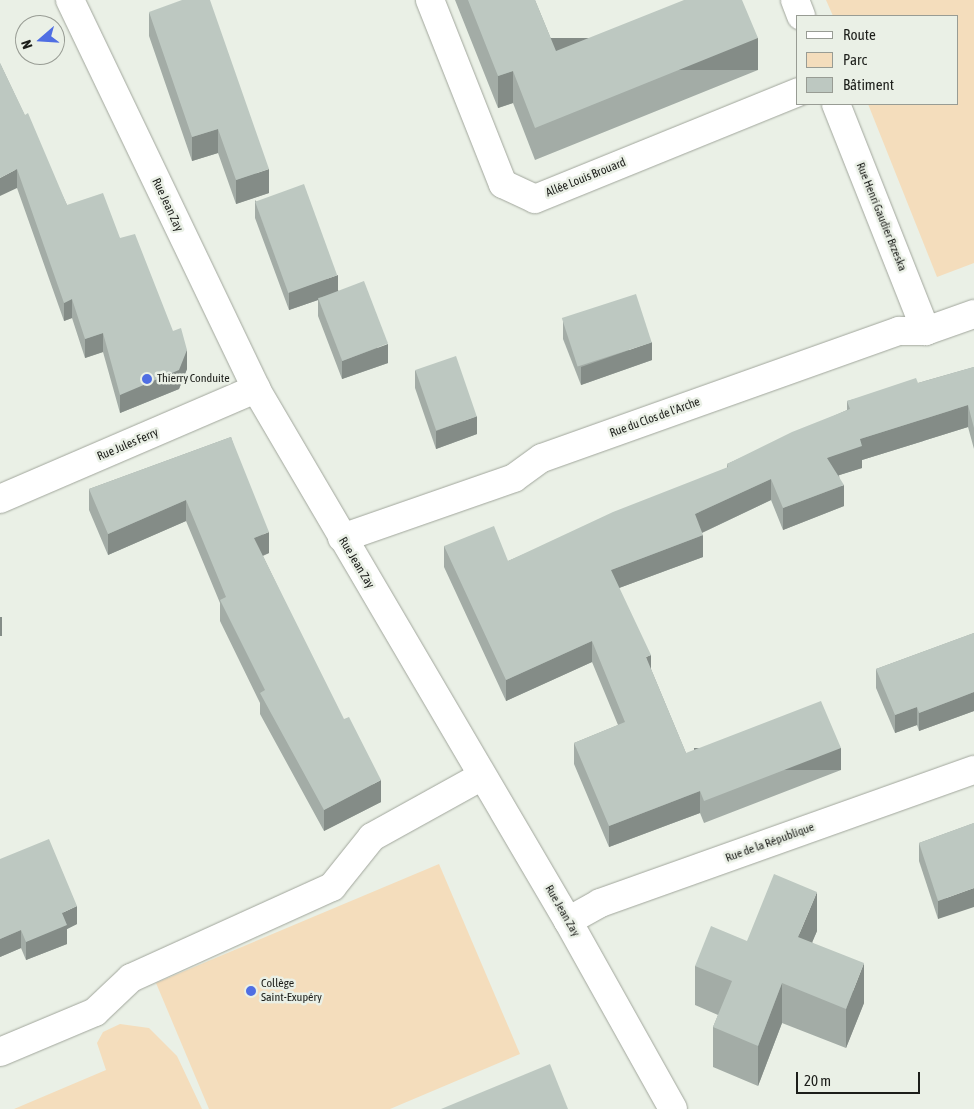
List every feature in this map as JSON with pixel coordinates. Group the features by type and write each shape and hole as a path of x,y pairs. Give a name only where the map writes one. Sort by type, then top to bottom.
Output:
{"street":[{"name":"Rue Jean Zay","path":"70,0 256,389 568,921 673,1109"},
{"name":"Allée Louis Brouard","path":"430,0 503,184 535,198 796,93"},
{"path":"795,0 801,15"},
{"name":"Rue Henri Gaudier Brzeska","path":"836,105 926,331"},
{"name":"Rue du Clos de l'Arche","path":"342,538 514,478 542,458 898,331 926,331 974,314"},
{"name":"Rue Jules Ferry","path":"0,498 256,389"},
{"name":"Rue de la République","path":"568,921 600,903 974,770"},
{"path":"0,1052 95,1012 131,978 332,887 372,837 482,776"}],"green space":[{"path":"826,0 974,0 974,263 937,277 868,105 959,105 959,15 833,15"},
{"path":"439,864 520,1054 390,1109 209,1109 156,983"},
{"path":"120,1024 149,1028 177,1056 202,1109 14,1109 106,1070 97,1043 103,1032"}],"building":[{"path":"182,0 210,0 269,169 236,180 218,129 192,137 149,12"},
{"path":"468,0 535,0 556,51 684,0 742,0 758,38 535,128 513,71 498,76"},
{"path":"0,63 25,115 28,113 67,205 103,193 120,238 135,234 173,331 181,328 187,350 179,370 120,395 103,333 85,339 72,299 64,303 17,169 0,178"},
{"path":"304,184 337,275 288,293 255,202"},
{"path":"364,281 388,344 342,361 318,299"},
{"path":"636,294 652,343 578,367 562,318"},
{"path":"456,356 477,417 436,431 415,370"},
{"path":"974,367 974,428 968,405 860,439 862,446 827,458 844,485 783,508 771,479 695,514 703,535 611,570 651,655 646,657 686,753 821,701 841,748 704,801 700,791 609,826 574,743 625,722 592,641 506,680 444,546 494,526 508,561 613,512 728,467 727,464 792,432 850,409 847,401 916,378 918,383"},
{"path":"231,437 269,532 254,538 344,719 349,717 381,780 324,810 260,693 265,690 220,600 226,597 186,500 108,534 89,489"},
{"path":"974,633 974,692 919,713 917,707 895,715 876,669"},
{"path":"974,823 974,888 938,901 919,843"},
{"path":"49,839 77,906 62,913 67,925 26,942 21,930 0,939 0,859"},
{"path":"774,874 817,892 798,937 864,963 846,1009 782,983 758,1046 713,1027 732,981 695,966 711,926 747,941"},
{"path":"550,1064 568,1109 441,1109"}],"place":[{"name":"Thierry Conduite","path":"147,379"},
{"name":"Collège Saint-Exupéry","path":"251,991"}]}
